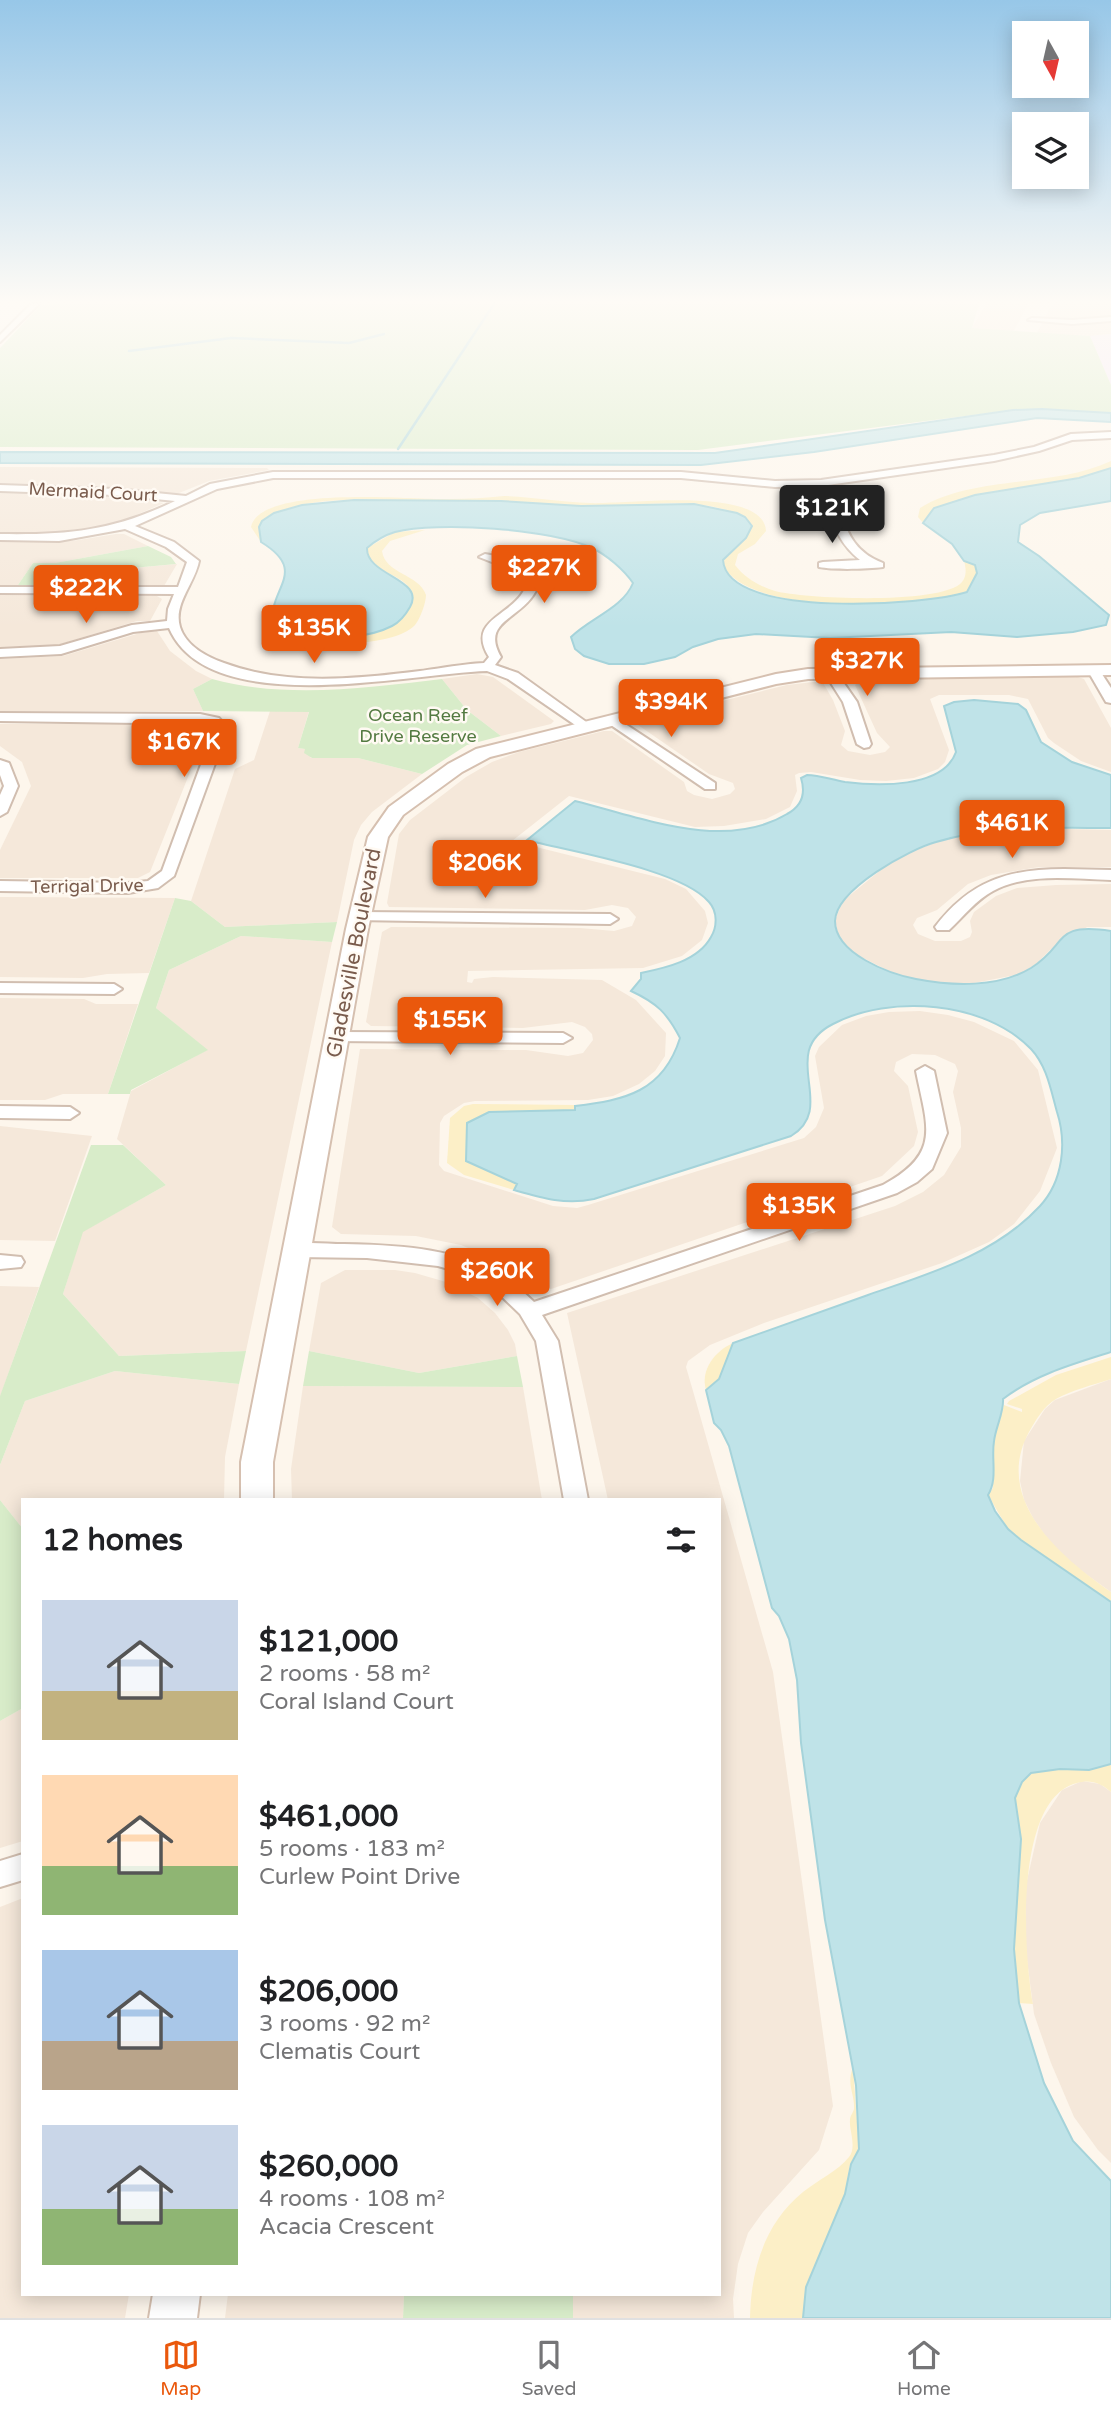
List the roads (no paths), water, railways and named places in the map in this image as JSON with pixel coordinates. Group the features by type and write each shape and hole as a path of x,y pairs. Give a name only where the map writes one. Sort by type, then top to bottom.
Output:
{"street":[{"path":"0,537 74,536 126,526 223,483 296,473 691,475 775,484 821,483 994,458 1036,449 1071,437 1111,435"},
{"path":"821,483 849,543 873,564 823,565"},
{"name":"Mermaid Court","path":"0,488 104,491 186,499"},
{"path":"126,526 187,554 192,561 192,568 174,605 173,624 180,640 203,659 239,673 298,681 361,680 488,667 513,676 584,727"},
{"path":"485,557 516,566 524,572 532,586 526,603 503,617 488,632 486,642 495,657 488,667"},
{"path":"0,590 181,591"},
{"path":"0,653 61,650 132,629 173,624"},
{"path":"1103,671 1111,699"},
{"name":"Gladesville Boulevard","path":"257,1498 257,1462 360,917 378,836 396,811 455,768 483,753 776,679 830,672 1103,671"},
{"path":"830,672 850,702 864,744"},
{"name":"Terrigal Drive","path":"0,717 200,718 215,721 221,728 165,878 152,885 128,888 0,886"},
{"path":"613,720 710,786"},
{"path":"0,764 11,786 0,812"},
{"path":"943,927 987,888 1012,878 1036,875 1111,875"},
{"path":"360,917 610,919"},
{"path":"0,988 114,989"},
{"path":"337,1037 563,1038"},
{"path":"531,1311 890,1189 910,1178 925,1165 938,1133 937,1115 925,1071"},
{"path":"0,1112 70,1113"},
{"path":"297,1250 400,1252 445,1259 495,1281 531,1311 547,1340 576,1498"},
{"path":"0,1874 21,1868"},
{"path":"173,2318 177,2296"}],"water":[{"path":"998,412 1111,413 1111,422 1037,418 814,452 701,465 0,463 0,452 715,453"},
{"path":"1111,468 1111,501 1040,513 1020,525 1018,542 1039,556 1109,615 1106,625 1073,632 1017,637 951,632 830,638 756,634 718,639 693,647 675,657 644,664 609,664 584,656 575,649 571,637 614,606 633,583 603,555 574,541 524,532 466,527 438,527 391,533 367,548 369,557 384,572 410,590 413,598 410,607 398,622 382,630 361,636 326,637 274,627 275,602 285,573 283,563 276,553 261,542 259,527 262,521 274,513 302,505 354,500 501,501 581,506 694,504 737,513 745,517 752,526 746,538 723,560 733,579 757,592 791,600 832,603 913,601 967,592 977,573 975,565 964,561 952,544 923,523 934,508 975,495 1079,478"},
{"path":"974,700 1018,704 1026,710 1041,742 1072,762 1111,775 1111,828 1001,830 924,846 876,872 861,884 848,896 835,921 837,933 844,943 854,953 879,967 905,976 960,984 990,982 1018,975 1043,959 1070,932 1092,929 1111,931 1111,1352 1041,1377 1003,1399 993,1448 994,1476 988,1495 1008,1529 1111,1602 1111,1764 1089,1770 1060,1769 1031,1773 1022,1782 1015,1798 1021,1839 1014,1949 1019,2003 1044,2083 1073,2141 1111,2181 1111,2318 803,2318 806,2287 845,2194 851,2164 859,2149 856,2085 825,1920 801,1743 797,1680 789,1639 779,1616 772,1608 729,1446 714,1423 706,1390 719,1379 733,1343 937,1271 982,1250 1022,1223 1048,1196 1061,1161 1062,1136 1050,1087 1036,1056 1012,1033 963,1012 909,1006 856,1014 833,1024 817,1036 809,1050 807,1065 810,1110 804,1124 791,1136 594,1199 563,1201 514,1190 517,1184 466,1161 467,1123 489,1112 575,1110 575,1106 626,1096 652,1082 673,1056 680,1038 660,1010 631,991 641,979 641,973 680,962 698,952 711,937 716,920 709,902 695,890 675,880 624,863 527,840 575,801 682,828 736,830 762,825 792,811 802,799 801,778 807,775 874,784 923,779 938,773 949,764 956,752 944,706"}],"waterway":[{"path":"398,449 422,412"}],"park label":[{"name":"Ocean Reef Drive Reserve","path":"418,725"}]}
